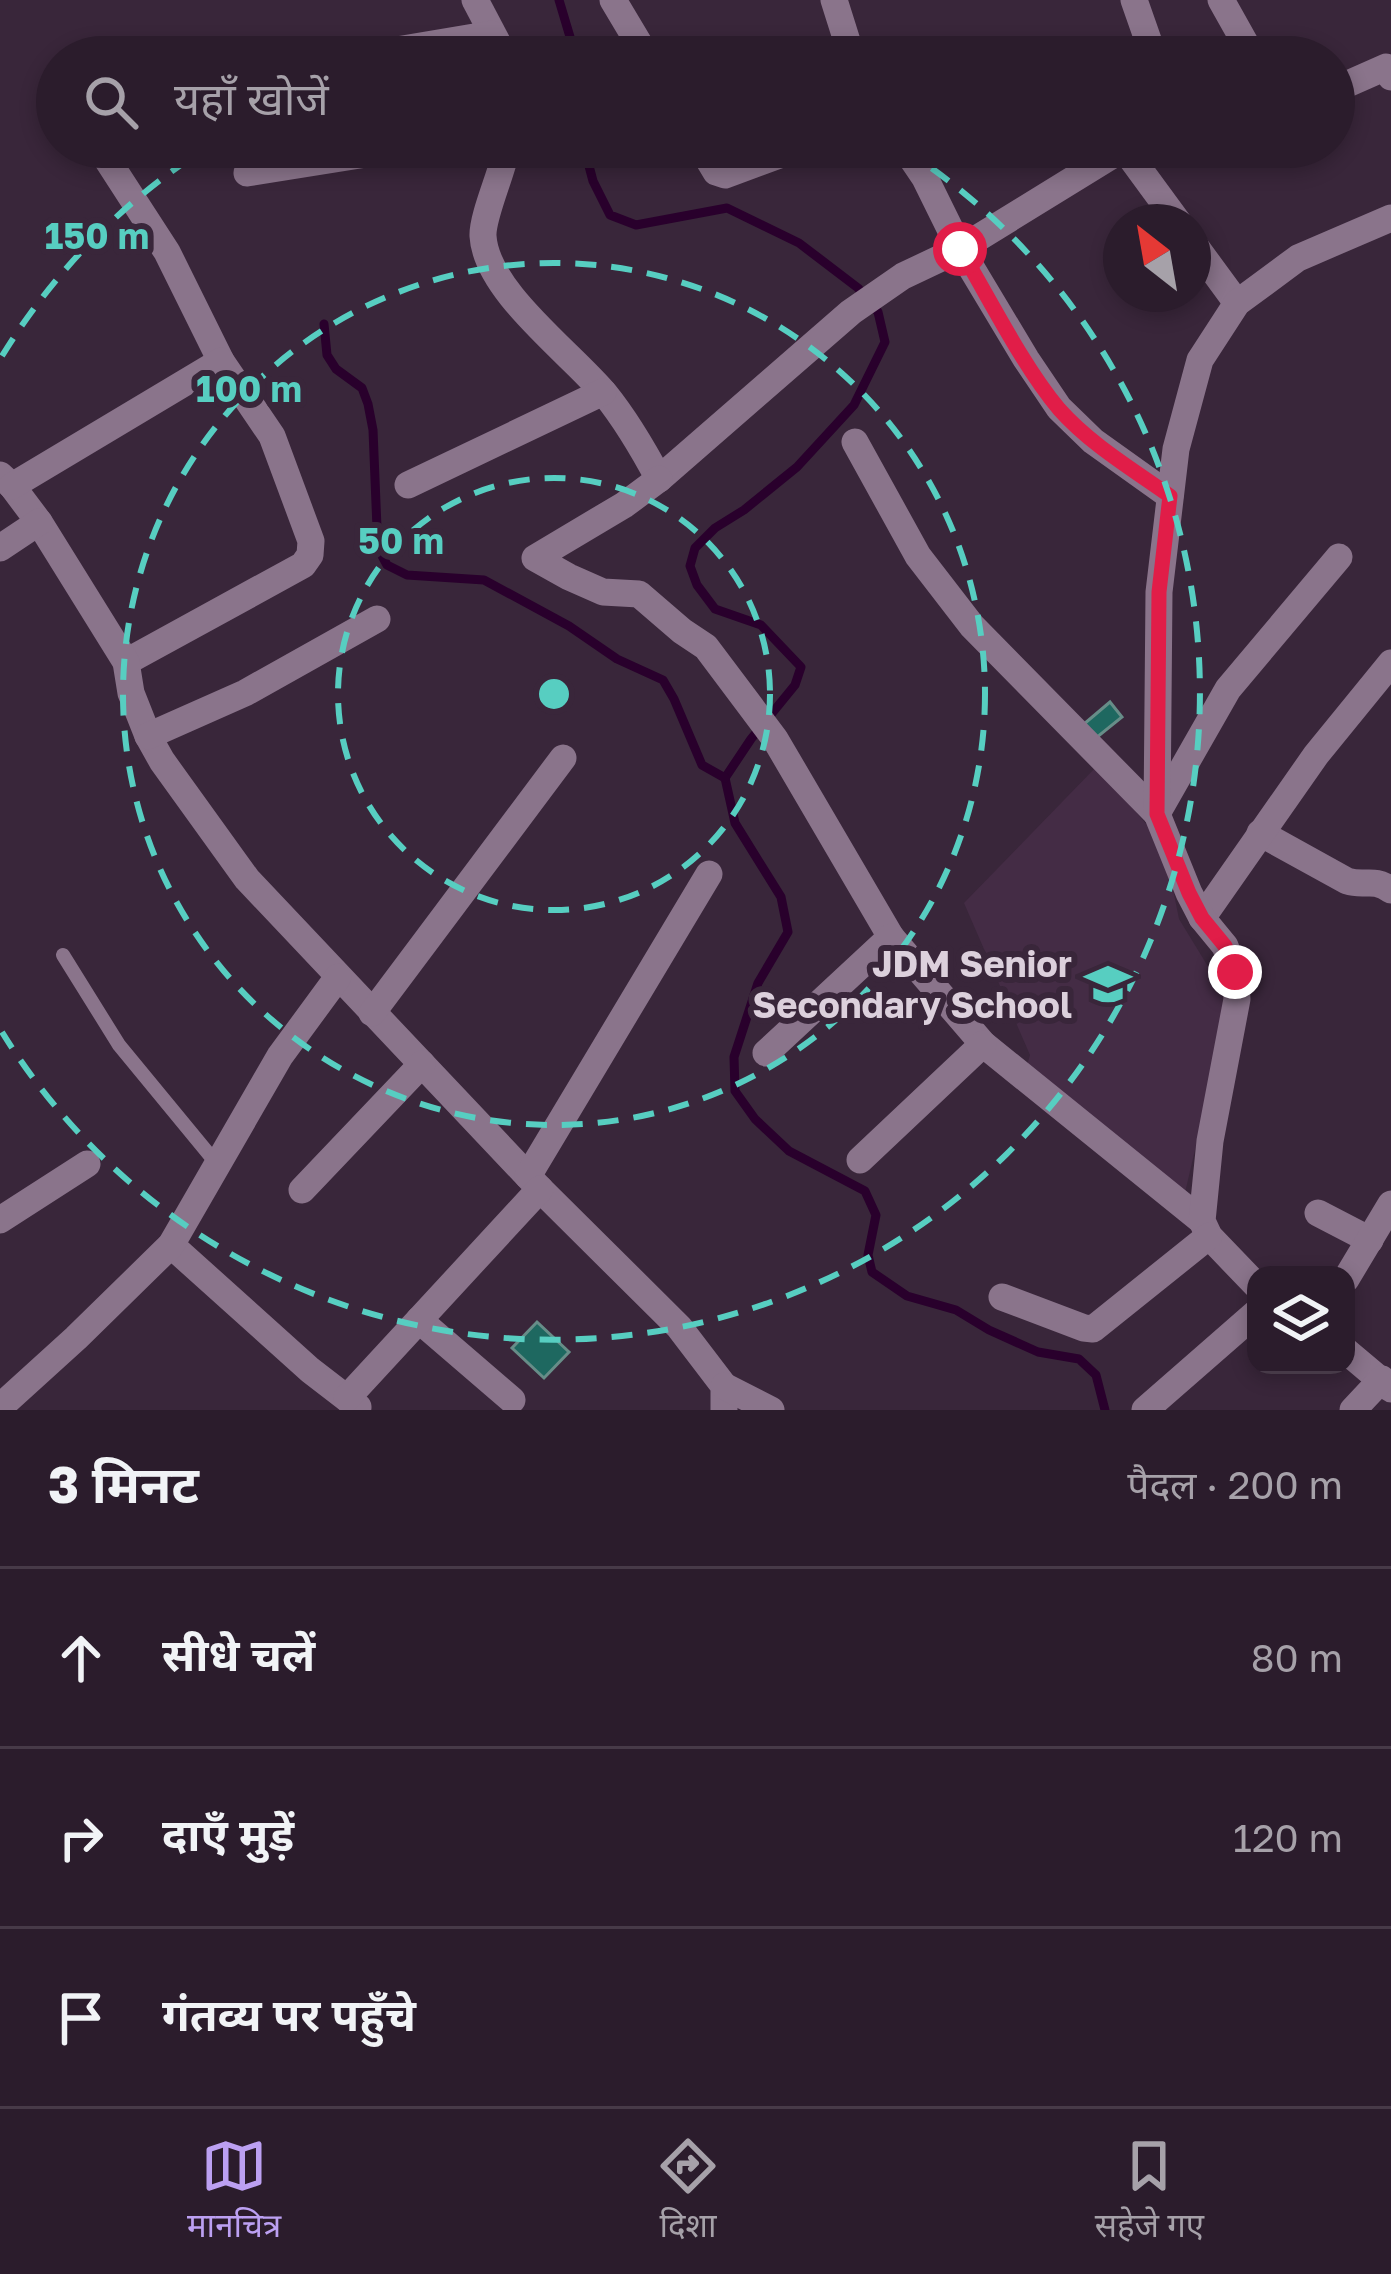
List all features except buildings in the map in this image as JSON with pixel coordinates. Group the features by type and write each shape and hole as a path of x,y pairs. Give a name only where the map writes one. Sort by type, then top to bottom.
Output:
{"street":[{"path":"475,0 493,36"},
{"path":"613,0 634,36"},
{"path":"834,0 845,36"},
{"path":"1134,0 1147,36"},
{"path":"1222,0 1242,36"},
{"path":"1355,81 1386,67 1391,77"},
{"path":"113,168 167,252 221,361 272,436 311,541 303,565 126,662"},
{"path":"247,173 278,168"},
{"path":"501,168 483,233 489,262 507,291 603,392 634,433 659,479"},
{"path":"714,168 725,175 744,168"},
{"path":"918,168 960,249 1058,408 1093,441 1170,496"},
{"path":"1089,168 850,312 659,479 535,558 603,592 639,594 706,647 775,740 891,937 983,1043 1206,1229 1247,1275"},
{"path":"1138,168 1165,204"},
{"path":"1157,814 1159,592 1176,449 1199,359 1237,303 1298,258 1391,218"},
{"path":"1211,268 1237,303"},
{"path":"221,361 6,480 39,522 126,662 131,693 162,761 247,878 534,1182 679,1327 724,1398 771,1410"},
{"path":"408,484 603,392"},
{"path":"855,442 917,556 972,626 1157,814 1189,893 1225,946 1235,972 1237,999 1210,1141 1206,1229 1093,1329 1002,1297"},
{"path":"0,548 39,522"},
{"path":"1157,814 1228,689 1339,556"},
{"path":"148,736 245,693 377,619"},
{"path":"1202,918 1316,755 1391,663"},
{"path":"372,1013 563,758"},
{"path":"1260,833 1347,881 1379,882 1391,890"},
{"path":"170,1245 354,1404 534,1182 709,874"},
{"path":"766,1053 891,937"},
{"path":"0,1407 170,1245 280,1056 338,977"},
{"path":"860,1160 983,1043"},
{"path":"302,1190 422,1064"},
{"path":"0,1220 87,1164"},
{"path":"1354,1266 1391,1204"},
{"path":"1318,1213 1370,1240"},
{"path":"419,1320 512,1400"},
{"path":"1145,1410 1247,1321"},
{"path":"1353,1410 1386,1384 1355,1358"}],"lane":[{"path":"63,955 118,1045 217,1164"}],"shaded area":[{"name":"JDM Senior Secondary School","path":"1097,766 1164,845 1179,919 1226,996 1183,1201 1026,1069 1030,1055 964,903"}],"waterway":[{"path":"559,0 570,36"},
{"path":"590,168 610,215 636,225 727,208 799,243 858,288 878,312 885,342 854,405 797,467 715,528 695,548 690,566 715,609 761,625 801,667 795,685 725,778 735,823 781,897 788,932 758,983 734,1057 735,1091 755,1119 789,1151 865,1191 876,1215 868,1255 872,1272 907,1296 956,1310 1038,1352 1079,1359 1096,1375 1105,1410"},
{"path":"324,324 327,355 336,369 362,388 368,404 377,528 387,565 407,575 484,580 569,626 617,659 663,680 702,765 725,778"}],"place":[{"name":"JDM Senior Secondary School","path":"1108,984"}],"route":[{"path":"960,249 1058,408 1093,441 1170,496 1159,592 1157,814 1189,893 1225,946 1235,972"}]}
